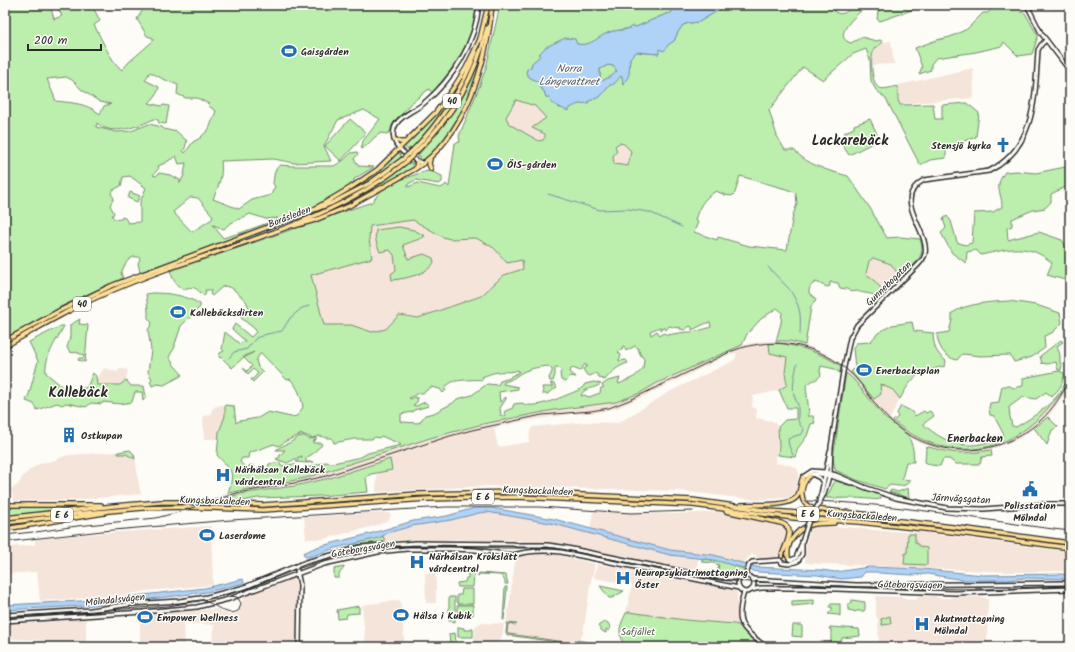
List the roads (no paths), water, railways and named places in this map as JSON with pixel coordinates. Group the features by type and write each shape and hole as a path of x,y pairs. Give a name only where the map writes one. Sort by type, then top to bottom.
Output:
{"highway":[{"name":"Boråsleden","path":"415,151 450,106 468,72 481,37 488,5"},
{"path":"280,229 315,220 340,210 415,169 430,158 448,136 462,115 472,93 484,55 492,5"},
{"name":"Boråsleden","path":"5,341 76,302 128,278 173,265 280,229 319,214 347,201 384,178 415,151 443,123 466,86 477,61 483,45 492,5"},
{"path":"301,216 365,179 384,164 436,112 466,68 481,37"},
{"path":"394,139 400,142 405,142"},
{"path":"430,158 429,164 431,169"},
{"name":"Boråsleden","path":"173,265 332,203 359,190 405,160"},
{"path":"415,169 417,166 417,161"},
{"name":"Boråsleden","path":"5,346 93,299 163,268"},
{"path":"811,475 806,481 802,494 803,501 809,507 814,509 872,515 883,519"},
{"path":"734,505 781,504 793,501 799,494 803,477"},
{"name":"Kungsbackaleden","path":"5,518 114,506 186,502 263,504 418,494 517,492 667,498 711,502 796,513 883,519 1070,543"},
{"name":"Kungsbackaleden","path":"5,523 62,515 174,506 263,510 421,499 494,497 667,503 770,515 947,531 1070,548"},
{"path":"5,502 7,505 114,506"},
{"path":"711,507 735,514 784,524 788,528 790,534 782,556"},
{"path":"5,529 119,510"},
{"path":"788,558 787,550 790,542 798,531 804,526 859,522"}],"main road":[{"path":"423,164 399,149 394,139 394,128 398,121 429,99 462,60 475,29 479,5"},
{"path":"1027,5 1046,40 1070,71"},
{"name":"Gunnebogatan","path":"786,564 796,563 800,560 802,554 802,542 808,523 818,505 830,475 831,447 840,385 851,334 857,324 918,265 925,255 923,239 910,206 910,198 913,191 918,184 926,180 989,170 998,165 1016,150 1030,124 1038,50 1046,40"},
{"name":"Gunnebogatan","path":"822,494 828,456 831,447"},
{"path":"803,477 812,471 825,474"},
{"path":"811,475 825,474"},
{"name":"Järnvägsgatan","path":"825,474 896,498 947,508 984,509 1047,504 1070,504"},
{"path":"811,475 820,478 823,483"},
{"name":"Göteborgsvägen","path":"225,592 261,581 306,562 356,548 416,543 547,545 706,576 746,576 752,579 856,585 1070,583"},
{"path":"510,545 508,549 510,554"},
{"path":"517,545 517,553"},
{"path":"780,560 782,556 785,555 791,560 796,558 802,547"},
{"name":"Göteborgsvägen","path":"225,600 324,564 351,557 394,550 420,549 451,549 514,555 517,553 541,551 561,552 739,588 744,592 761,588 961,593 1070,589"},
{"path":"746,576 749,564 753,561 780,560 783,564 786,564 788,558"},
{"path":"296,566 300,592 299,647"},
{"path":"739,588 738,582 741,577"},
{"path":"751,590 754,586 752,579"},
{"name":"Mölndalsvägen","path":"5,615 91,610 131,604 179,601 225,592"},
{"path":"744,592 740,606 742,625 747,632 766,647"},
{"name":"Mölndalsvägen","path":"5,621 180,609 207,605 225,600"}],"water":[{"name":"Norra Långevattnet","path":"672,5 727,5 699,22 683,25 674,41 668,45 664,51 659,49 659,54 636,52 630,58 629,75 623,85 621,76 614,84 610,85 600,97 589,101 588,104 583,103 576,105 570,108 569,111 562,109 551,103 550,98 546,97 544,91 539,87 538,82 529,77 526,73 527,69 531,67 532,63 539,57 540,53 546,47 565,38 575,39 577,44 582,45 590,43 610,32 627,29 632,26 636,27 671,13 675,8","holes":["608,65 613,66 617,71 602,81 600,78 600,69"]},
{"path":"474,508 492,508 554,519 670,550 714,555 756,567 836,572 869,567 922,569 983,575 1070,574 1070,579 1024,578 1009,580 963,580 928,574 912,575 865,572 861,577 841,579 817,575 757,572 714,560 670,555 550,523 487,512 451,520 412,526 388,533 379,538 336,548 312,556 305,557 303,553 317,547 413,521 447,516"},
{"path":"243,579 244,583 207,592 83,606 5,610 5,605 98,600 205,588"}],"waterway":[{"path":"548,194 600,210 628,209 649,212 682,227"},
{"path":"768,267 789,289"},
{"path":"790,290 800,311 800,334"},
{"path":"229,358 234,352 247,349 256,338 282,331 290,318 302,308 309,306"},
{"path":"793,455 788,439 802,434 804,429 798,422 798,406 793,391 797,364"}],"tram line":[{"path":"5,617 168,606 199,601 247,589 297,569 336,557 395,546 555,548 710,579 730,581 886,588 986,589 1070,586"},
{"path":"204,601 226,612 235,612 239,610 241,603 237,597 230,596"}],"railway":[{"path":"36,532 77,526 156,518 237,493 326,476 472,430 542,415 609,408 632,399 732,351 766,343 801,346 817,351 832,359 846,369 859,382 881,411 896,426 913,437 931,445 950,449 969,450 988,448 1007,442 1025,433 1041,420 1057,402 1070,381"},
{"path":"805,501 838,502 905,508 1070,531"},
{"path":"5,542 102,531 231,520 446,507 539,507 631,513 693,511"},
{"path":"5,535 33,532"}],"place":[{"name":"Gaisgården","path":"289,51"},
{"name":"Stensjö kyrka","path":"1003,145"},
{"name":"ÖIS-gården","path":"495,164"},
{"name":"Kallebäcksdirten","path":"178,312"},
{"name":"Enerbacksplan","path":"864,370"},
{"name":"Ostkupan","path":"69,435"},
{"name":"Närhälsan Kallebäck vårdcentral","path":"223,475"},
{"name":"Polisstation Mölndal","path":"1030,489"},
{"name":"Laserdome","path":"207,535"},
{"name":"Närhälsan Krokslätt vårdcentral","path":"417,562"},
{"name":"Neuropsykiatrimottagning Öster","path":"623,578"},
{"name":"Hälsa i Kubik","path":"401,615"},
{"name":"Empower Wellness","path":"145,617"},
{"name":"Akutmottagning Mölndal","path":"922,624"}],"district":[{"name":"Lackarebäck","path":"850,140"},
{"name":"Kallebäck","path":"78,392"},
{"name":"Enerbacken","path":"975,438"}],"park label":[{"name":"Safjället","path":"638,631"}]}
